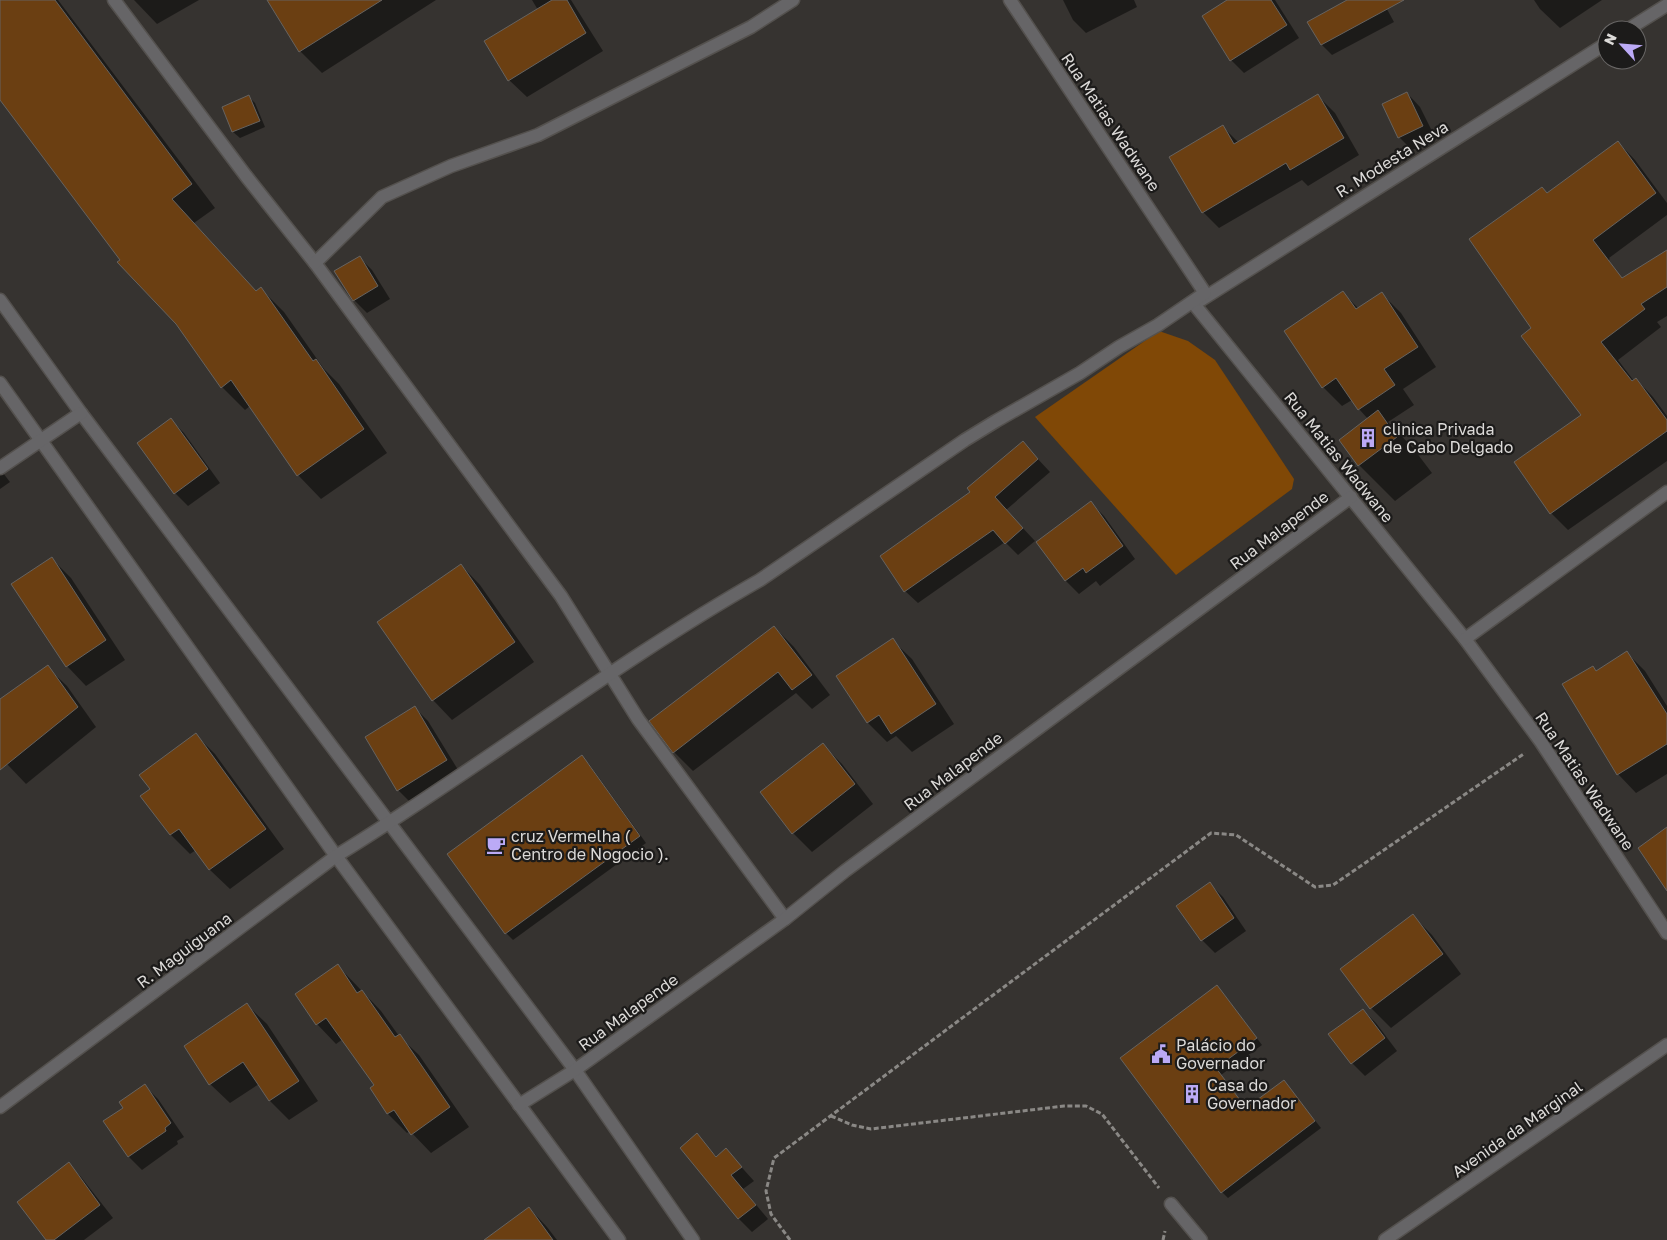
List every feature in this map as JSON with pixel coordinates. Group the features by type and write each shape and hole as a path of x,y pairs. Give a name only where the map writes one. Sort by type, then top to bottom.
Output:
{"street":[{"path":"114,0 246,176 315,263 561,596 638,719 699,804 740,855 785,919"},
{"path":"315,263 382,196 452,166 538,135 751,27 793,0"},
{"name":"Rua Matias Wadwane","path":"1010,0 1205,293"},
{"path":"1643,20 1667,5"},
{"name":"R. Modesta Neva","path":"1194,304 1597,49"},
{"path":"1194,304 1205,293"},
{"name":"R. Maguiguana","path":"0,1107 336,856 390,823 610,673 728,598 760,580 965,440 1080,373 1119,346 1158,325 1205,293"},
{"path":"0,300 81,412 575,1070 693,1240"},
{"name":"Rua Matias Wadwane","path":"1194,304 1465,640 1540,742 1667,933"},
{"path":"0,383 336,856 619,1240"},
{"path":"0,468 81,412"},
{"path":"1465,640 1667,492"},
{"name":"Rua Malapende","path":"519,1105 575,1070 785,919 845,871 1350,497"},
{"name":"Avenida da Marginal","path":"1385,1240 1667,1045"},
{"path":"1171,1204 1200,1240"}],"path":[{"path":"790,1240 771,1214 766,1191 774,1158 1211,833 1236,835 1315,887 1334,885 1540,742"},
{"path":"831,1116 852,1125 871,1128 1064,1106 1086,1106 1102,1114 1171,1204 1163,1240"}],"shaded area":[{"path":"1159,331 1188,341 1215,360 1294,479 1292,489 1176,575 1035,417"}],"building":[{"path":"0,0 55,0 192,184 172,199 256,291 261,287 313,361 316,359 364,429 297,476 231,380 221,388 176,324 117,262 120,260 0,100"},
{"path":"267,0 382,0 299,52"},
{"path":"552,0 567,0 586,33 508,81 484,41"},
{"path":"1227,0 1271,0 1287,25 1230,61 1202,16"},
{"path":"1347,0 1404,0 1321,45 1307,22"},
{"path":"1407,92 1423,126 1398,138 1382,104"},
{"path":"1318,94 1344,138 1290,170 1286,163 1202,213 1169,157 1223,125 1234,144"},
{"path":"249,95 260,121 232,132 222,107"},
{"path":"1618,141 1656,193 1593,240 1622,278 1667,250 1667,287 1641,304 1645,309 1601,342 1632,381 1636,378 1667,420 1667,431 1550,514 1514,462 1581,415 1521,336 1531,328 1469,239 1542,187 1547,193"},
{"path":"360,256 378,286 353,301 334,271"},
{"path":"1343,291 1356,309 1382,292 1418,347 1384,369 1395,385 1358,410 1336,378 1322,388 1284,331"},
{"name":"clinica Privada de Cabo Delgado","path":"1378,410 1397,437 1358,466 1339,440"},
{"path":"171,418 208,469 174,494 137,443"},
{"path":"1023,441 1038,459 995,497 1023,528 1005,544 993,530 904,592 880,556 970,492 967,488"},
{"path":"1091,501 1123,546 1086,573 1083,568 1065,581 1036,542"},
{"path":"52,557 106,640 66,667 11,584"},
{"path":"461,564 515,642 432,701 377,622"},
{"path":"774,626 812,675 792,690 778,672 673,753 649,721"},
{"path":"893,638 936,704 891,734 879,715 867,723 836,676"},
{"path":"1627,651 1667,714 1667,744 1617,775 1562,684 1593,666 1596,671"},
{"path":"48,665 78,707 0,770 0,699"},
{"path":"415,706 447,760 397,791 365,737"},
{"path":"196,733 266,829 209,870 179,829 170,835 140,796 150,789 139,775"},
{"path":"823,743 855,784 792,834 760,792"},
{"name":"cruz Vermelha ( Centro de Nogocio ).","path":"582,755 640,836 505,934 447,854"},
{"path":"1667,827 1667,891 1638,848"},
{"path":"1210,882 1234,918 1201,941 1176,906"},
{"path":"1413,914 1443,954 1370,1009 1340,969"},
{"path":"338,964 357,993 362,990 395,1037 400,1034 450,1107 411,1135 394,1110 387,1114 370,1088 374,1085 326,1018 316,1025 295,994"},
{"name":"Casa do Governador","path":"1217,985 1257,1038 1216,1068 1246,1108 1284,1080 1315,1121 1221,1193 1120,1058"},
{"path":"247,1003 299,1081 269,1101 243,1062 209,1085 184,1046"},
{"path":"1363,1009 1385,1038 1351,1064 1328,1034"},
{"path":"145,1084 171,1123 165,1128 166,1131 128,1157 103,1121 123,1108 119,1102"},
{"path":"697,1133 716,1157 726,1148 742,1167 731,1175 756,1205 738,1219 680,1148"},
{"path":"69,1162 100,1205 54,1240 46,1240 17,1202"},
{"path":"529,1207 553,1240 484,1240"}],"place":[{"name":"clinica Privada de Cabo Delgado","path":"1368,438"},
{"name":"cruz Vermelha ( Centro de Nogocio ).","path":"496,845"},
{"name":"Palácio do Governador","path":"1161,1054"},
{"name":"Casa do Governador","path":"1192,1094"}]}
